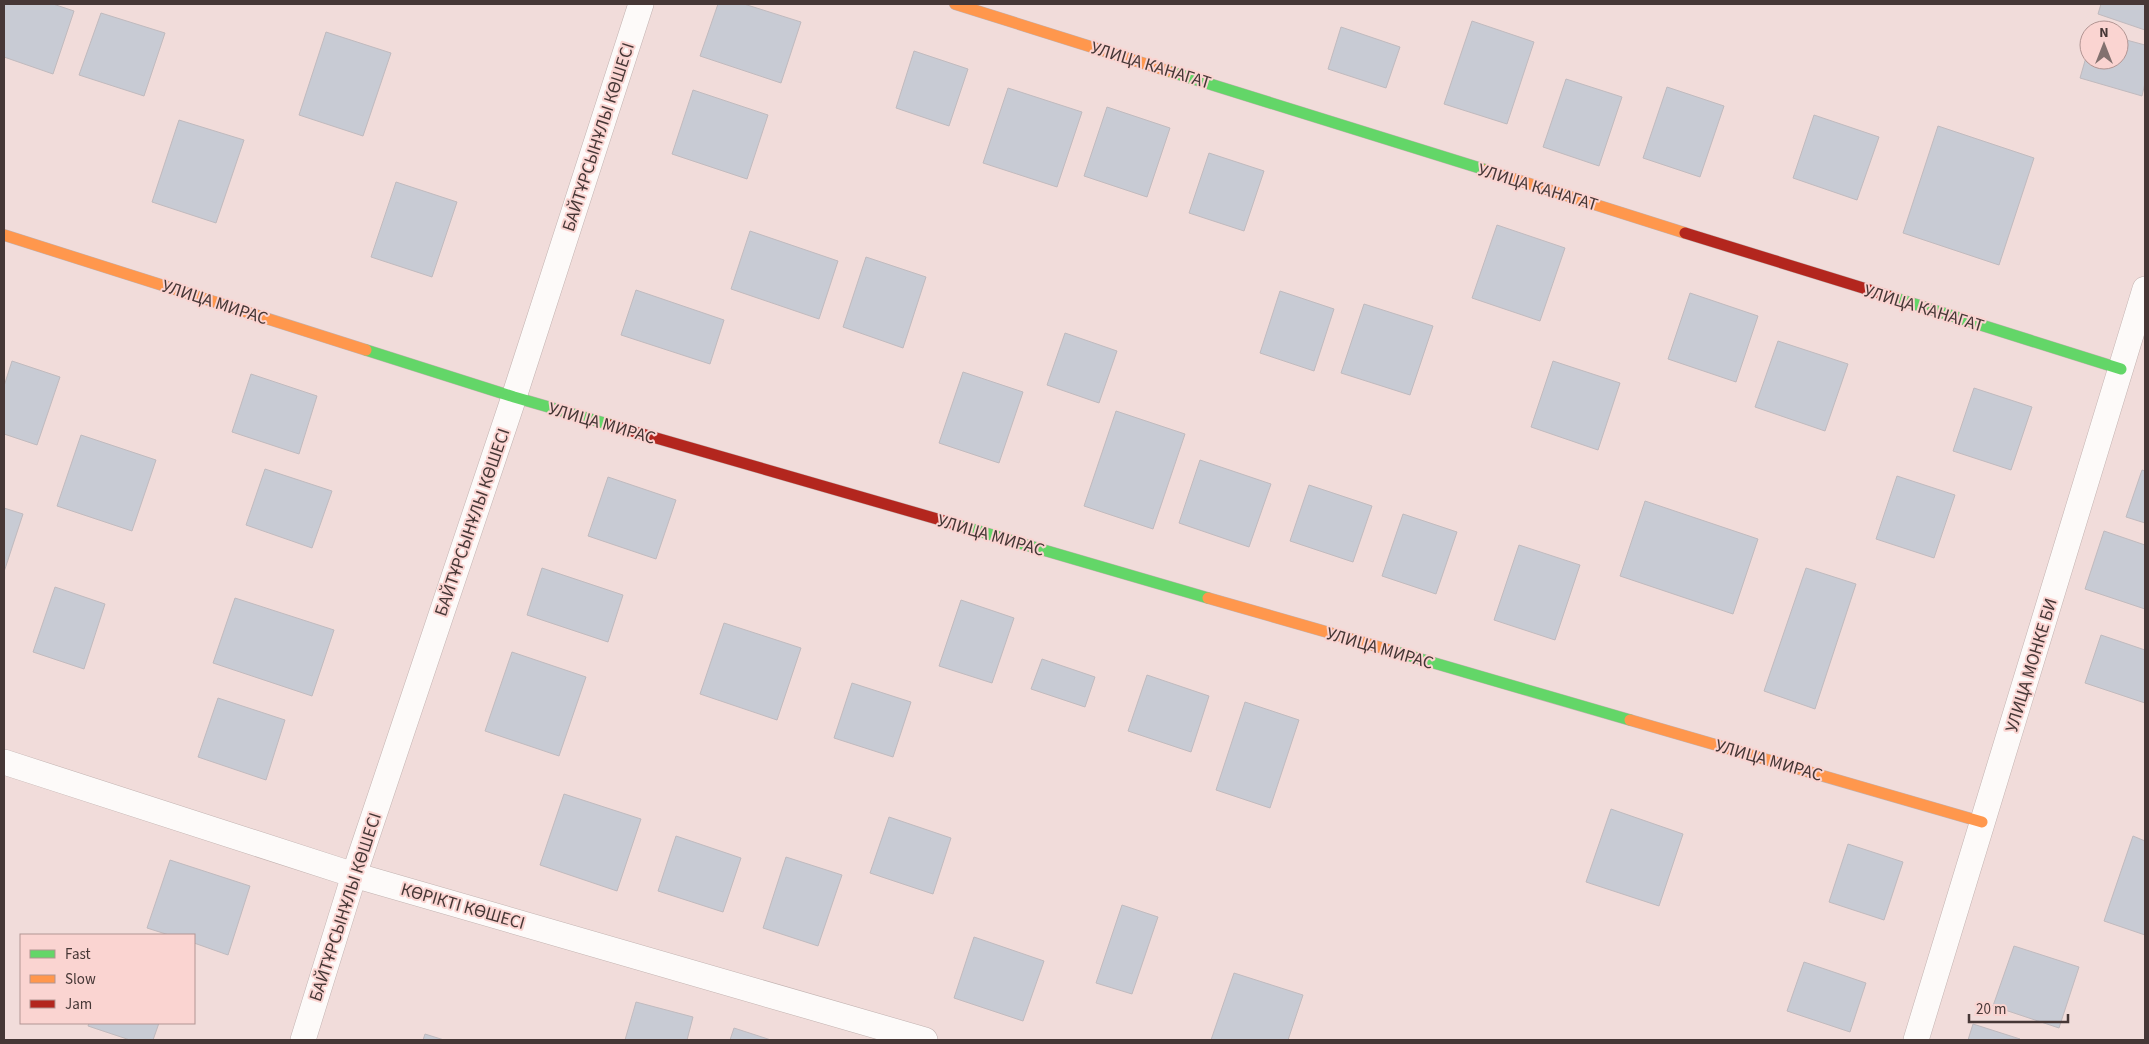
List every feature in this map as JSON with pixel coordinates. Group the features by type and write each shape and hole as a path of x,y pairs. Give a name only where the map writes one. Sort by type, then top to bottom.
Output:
{"street":[{"name":"БАЙТҰРСЫНҰЛЫ КӨШЕСІ","path":"303,1040 354,874 514,397 641,4"},
{"name":"УЛИЦА КАНАГАТ","path":"955,4 2121,369"},
{"name":"УЛИЦА МИРАС","path":"4,235 514,397 1982,822"},
{"name":"УЛИЦА МОНКЕ БИ","path":"1916,1040 2145,289"},
{"name":"КӨРІКТІ КӨШЕСІ","path":"4,762 354,874 925,1040"}],"building":[{"path":"4,4 53,4 74,11 53,74 4,57"},
{"path":"718,4 744,4 801,22 781,83 700,56"},
{"path":"2101,4 2145,4 2145,30 2129,25 2129,20 2116,20 2098,14"},
{"path":"101,13 165,33 144,96 79,75"},
{"path":"1472,21 1534,42 1507,124 1444,104"},
{"path":"1341,27 1400,47 1386,88 1328,69"},
{"path":"326,32 391,53 363,136 299,115"},
{"path":"2129,41 2145,45 2145,83 2142,96 2080,78 2082,70 2129,70"},
{"path":"914,51 968,69 949,126 896,108"},
{"path":"1566,79 1622,97 1599,166 1543,147"},
{"path":"1667,87 1724,106 1700,177 1643,158"},
{"path":"1008,88 1082,112 1057,187 983,163"},
{"path":"693,90 768,115 747,179 672,154"},
{"path":"1107,107 1170,128 1147,197 1084,176"},
{"path":"1814,115 1879,137 1857,200 1793,178"},
{"path":"179,120 244,140 216,223 152,202"},
{"path":"1938,126 2034,158 1999,265 1903,233"},
{"path":"1209,153 1264,171 1244,231 1189,213"},
{"path":"396,182 457,202 432,277 371,257"},
{"path":"1497,225 1565,248 1540,321 1472,298"},
{"path":"750,231 838,261 819,319 731,289"},
{"path":"866,257 926,277 903,348 843,327"},
{"path":"636,290 724,320 710,364 621,335"},
{"path":"1280,291 1334,309 1314,371 1260,353"},
{"path":"1690,293 1758,316 1736,382 1668,359"},
{"path":"1364,304 1433,326 1410,395 1341,373"},
{"path":"1065,333 1117,351 1099,403 1047,385"},
{"path":"1778,341 1848,364 1825,431 1755,407"},
{"path":"12,361 60,377 37,445 4,434 4,386"},
{"path":"1553,361 1620,383 1598,450 1531,427"},
{"path":"963,372 1023,392 999,463 939,443"},
{"path":"251,374 317,396 299,454 232,432"},
{"path":"1974,388 2032,407 2011,470 1953,451"},
{"path":"1116,411 1185,434 1153,529 1084,506"},
{"path":"81,435 156,460 132,531 57,506"},
{"path":"1200,460 1271,484 1249,547 1179,523"},
{"path":"265,469 332,491 312,548 246,525"},
{"path":"2142,470 2145,471 2145,523 2126,517"},
{"path":"1897,476 1955,495 1934,558 1876,539"},
{"path":"608,477 676,500 656,559 588,536"},
{"path":"1309,485 1372,506 1353,562 1290,541"},
{"path":"1645,501 1758,539 1733,614 1620,576"},
{"path":"4,508 23,514 4,572"},
{"path":"1403,514 1457,532 1436,594 1382,576"},
{"path":"2104,531 2145,545 2145,609 2085,589"},
{"path":"1519,545 1580,565 1555,640 1494,620"},
{"path":"542,568 623,595 608,642 527,615"},
{"path":"1806,568 1856,584 1815,709 1764,691"},
{"path":"55,587 105,604 84,669 33,652"},
{"path":"235,598 334,630 312,696 213,663"},
{"path":"961,600 1014,618 992,683 939,666"},
{"path":"724,623 801,648 777,720 700,694"},
{"path":"2101,635 2145,650 2145,703 2085,683"},
{"path":"512,652 586,677 559,756 485,731"},
{"path":"1042,659 1095,677 1085,707 1031,689"},
{"path":"1147,675 1209,696 1191,752 1128,731"},
{"path":"852,683 911,702 893,757 834,738"},
{"path":"218,698 285,720 266,780 198,757"},
{"path":"1245,702 1299,720 1270,808 1216,790"},
{"path":"564,794 641,819 617,891 540,865"},
{"path":"1611,809 1683,834 1659,906 1586,882"},
{"path":"889,817 951,838 933,894 870,873"},
{"path":"676,836 741,858 723,912 658,891"},
{"path":"2133,836 2145,841 2145,935 2104,921"},
{"path":"1848,844 1903,862 1884,920 1829,902"},
{"path":"786,857 842,875 818,946 763,928"},
{"path":"170,860 250,886 228,955 195,943 195,934 166,934 147,928"},
{"path":"1122,905 1158,917 1132,994 1096,983"},
{"path":"974,937 1044,961 1023,1021 954,998"},
{"path":"2014,946 2079,967 2059,1028 1993,1006"},
{"path":"1804,962 1866,983 1850,1032 1787,1011"},
{"path":"1234,973 1303,995 1288,1040 1211,1040"},
{"path":"636,1002 693,1017 687,1040 625,1040"},
{"path":"89,1024 159,1024 153,1040 130,1040 88,1026"},
{"path":"1973,1024 2020,1039 1968,1040"},
{"path":"734,1028 771,1040 730,1040"},
{"path":"425,1034 444,1040 423,1040"}],"traffic: fast":[{"path":"1168,71 1486,170"},
{"path":"1889,296 2121,369"},
{"path":"366,350 514,397 611,425"},
{"path":"958,525 1208,598"},
{"path":"1393,651 1630,720"}],"traffic: slow":[{"path":"955,4 1168,71"},
{"path":"1486,170 1685,233"},
{"path":"4,235 366,350"},
{"path":"1208,598 1393,651"},
{"path":"1630,720 1982,822"}],"traffic: jam":[{"path":"1685,233 1889,296"},
{"path":"611,425 958,525"}]}
